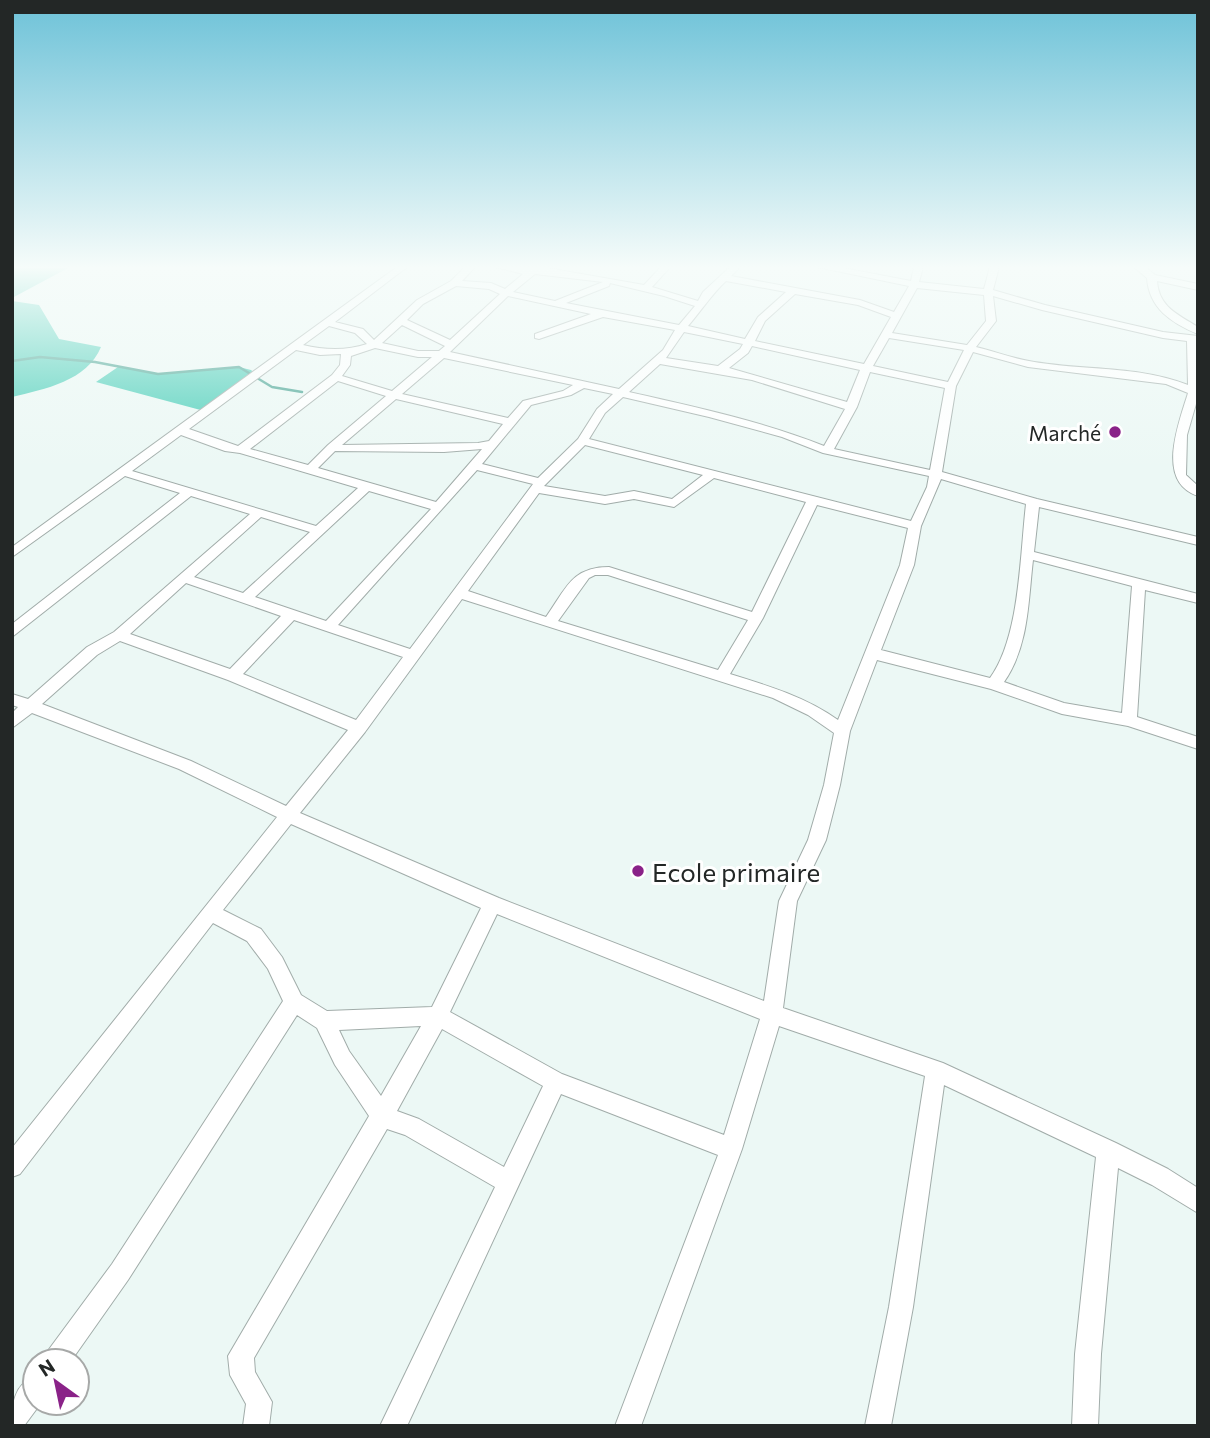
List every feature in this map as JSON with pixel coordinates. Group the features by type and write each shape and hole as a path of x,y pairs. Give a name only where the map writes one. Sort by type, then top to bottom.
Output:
{"street":[{"path":"12,553 313,334"},
{"path":"362,334 374,345 418,354 442,354 712,414 786,435 827,451 934,473 1033,502 1198,541"},
{"path":"241,450 335,377 345,365 344,356 374,345 385,334"},
{"path":"429,334 452,345"},
{"path":"310,470 332,447 463,334"},
{"path":"539,336 544,334"},
{"path":"12,1166 210,912 359,728 540,485 582,441 601,411 667,352 677,334"},
{"path":"707,334 951,386"},
{"path":"719,370 736,359 753,334"},
{"path":"628,1426 731,1149 772,1014 788,901 817,840 832,785 842,731 907,565 915,526 933,487 951,386 970,348 981,334"},
{"path":"827,451 851,407 866,369 887,335 970,348 1013,362 1169,381 1196,392"},
{"path":"1196,336 1196,392 1181,436 1180,475 1187,485 1198,492"},
{"path":"296,347 320,352 354,351"},
{"path":"656,360 719,370 793,387 851,407"},
{"path":"335,377 394,395 509,422"},
{"path":"328,627 439,507 527,403 567,393 582,384"},
{"path":"180,430 229,449 241,450 439,507"},
{"path":"582,441 662,459 812,502 915,526"},
{"path":"332,447 363,451 399,448 453,450 490,444"},
{"path":"472,466 605,500 634,495 674,503 711,474"},
{"path":"124,472 317,530"},
{"path":"245,598 368,486"},
{"path":"12,632 189,492"},
{"path":"721,677 756,618 812,502"},
{"path":"994,684 1009,663 1018,631 1033,502"},
{"path":"12,722 92,651 118,635 258,513"},
{"path":"1028,555 1198,599"},
{"path":"549,623 584,575 593,571 609,571 756,618"},
{"path":"184,578 413,655"},
{"path":"1129,720 1139,584"},
{"path":"460,593 778,694 814,710 842,731"},
{"path":"233,676 291,614"},
{"path":"118,635 233,676 359,728"},
{"path":"871,653 994,684 1062,708 1129,720 1198,743"},
{"path":"12,699 185,765 288,815 492,904 772,1014 936,1070 1160,1177 1198,1202"},
{"path":"256,1426 259,1402 243,1375 241,1356 383,1116 438,1016 492,904"},
{"path":"210,912 254,935 275,963 294,1002 324,1021 342,1058 383,1116 411,1126 510,1182"},
{"path":"66,1347 120,1272 294,1002"},
{"path":"324,1021 438,1016 556,1082 731,1149"},
{"path":"878,1426 901,1307 936,1070"},
{"path":"393,1426 556,1082"},
{"path":"1085,1426 1088,1354 1108,1151"}],"green space":[{"path":"12,334 56,334 59,339 101,347 95,359 75,376 38,391 12,397"},
{"path":"118,367 158,374 239,367 251,370 257,375 208,412 96,382"}],"waterway":[{"path":"12,361 40,357 95,362 158,374 239,367 272,387 302,392"}],"place":[{"name":"Marché","path":"1115,432"},
{"name":"Ecole primaire","path":"638,871"}]}
